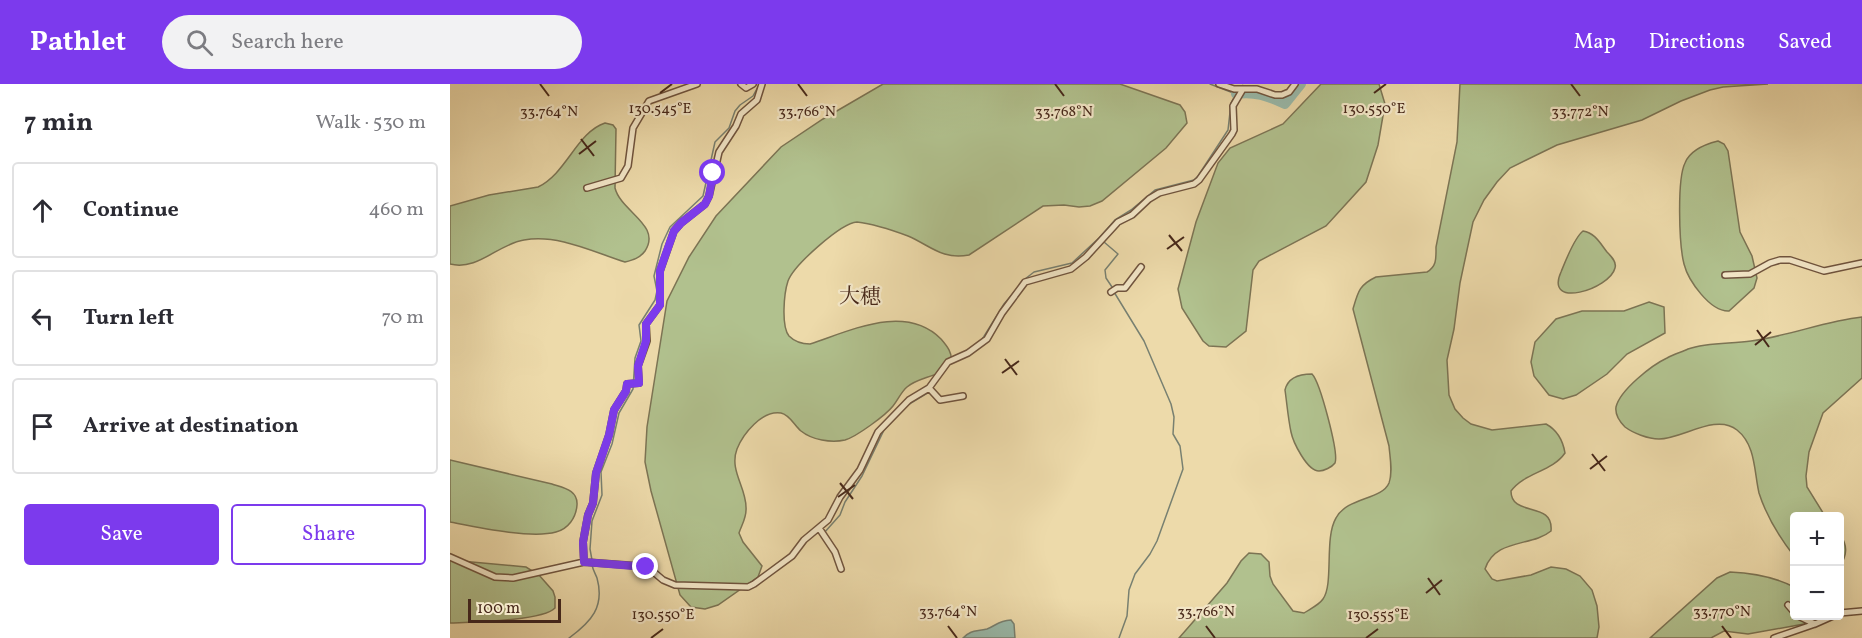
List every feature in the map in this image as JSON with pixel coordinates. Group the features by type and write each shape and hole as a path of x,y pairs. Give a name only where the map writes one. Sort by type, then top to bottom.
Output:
{"street":[{"path":"587,188 621,178 628,166 633,128 649,101 697,84"},
{"path":"741,84 746,88 753,84"},
{"path":"584,562 583,542 588,515 593,503 596,473 609,435 614,410 626,391 627,384 639,383 638,366 646,341 646,324 660,305 660,271 674,231 705,204 719,152 741,114 757,100 762,84"},
{"path":"1219,84 1234,89 1257,89 1282,95 1289,92 1295,84"},
{"path":"450,557 495,577 513,578 584,562 639,566 650,569 663,580 675,585 748,587 788,560 804,540 828,520 860,470 878,432 909,400 929,388 948,362 968,353 987,339 1002,312 1026,282 1071,269 1086,257 1118,222 1132,215 1149,199 1170,189 1194,184 1199,180 1234,130 1233,106 1243,89"},
{"path":"1725,275 1750,274 1780,260 1790,260 1824,271 1862,263"},
{"path":"1111,292 1117,288 1125,288 1141,267"},
{"path":"929,388 940,400 963,396"},
{"path":"819,528 835,552 841,569"},
{"path":"1844,613 1862,611"},
{"path":"1810,620 1815,624"},
{"path":"1774,638 1823,620"}],"green space":[{"path":"883,84 1120,84 1180,105 1185,112 1187,123 1166,148 1102,201 1090,206 1079,207 1043,206 969,255 944,254 908,236 857,222 840,229 808,256 788,281 784,317 786,331 791,338 804,344 810,344 877,323 894,321 911,323 927,328 941,339 950,353 951,363 941,372 912,383 884,415 845,440 828,441 811,437 781,413 767,415 754,424 737,449 735,464 746,507 739,533 743,542 762,566 758,577 718,605 705,609 691,607 680,595 645,462 647,427 667,301 689,257 716,216 781,147"},
{"path":"1321,84 1379,84 1385,104 1378,145 1366,182 1326,226 1259,261 1253,270 1246,331 1226,347 1209,346 1203,341 1182,308 1178,289 1196,222 1218,163 1230,148 1283,124"},
{"path":"1460,84 1768,84 1710,90 1642,120 1557,145 1510,168 1484,200 1473,222 1447,360 1449,395 1455,409 1471,424 1492,430 1546,424 1559,436 1565,453 1553,464 1524,480 1511,491 1513,499 1518,504 1546,515 1550,521 1551,531 1497,552 1485,569 1492,579 1497,581 1531,575 1551,567 1566,569 1580,576 1592,590 1597,606 1599,627 1597,638 1179,638 1227,583 1249,553 1261,554 1269,562 1273,584 1293,611 1304,613 1317,605 1323,599 1328,583 1330,537 1336,518 1348,506 1379,493 1389,483 1391,470 1389,446 1353,309 1360,290 1370,280 1376,277 1427,272 1434,264 1457,142"},
{"path":"605,123 613,125 616,129 615,188 619,197 645,226 648,234 649,242 641,255 625,262 576,245 537,239 515,242 470,264 450,264 450,206 489,195 538,187 556,173 587,135"},
{"path":"1718,141 1724,144 1728,151 1740,232 1752,256 1757,278 1754,288 1729,311 1722,310 1707,301 1695,286 1686,271 1681,242 1682,171 1687,158 1694,151"},
{"path":"1583,231 1597,239 1613,259 1615,268 1611,276 1591,289 1569,293 1562,290 1558,284 1570,250"},
{"path":"1649,302 1664,307 1665,333 1627,354 1607,374 1576,395 1563,399 1549,395 1534,376 1531,362 1535,342 1556,319 1582,311 1624,311"},
{"path":"1862,317 1862,378 1823,413 1809,452 1806,476 1807,487 1823,512 1790,512 1790,550 1765,510 1759,493 1751,451 1748,443 1737,430 1719,424 1709,425 1668,438 1655,439 1628,429 1617,415 1616,407 1624,393 1645,372 1672,355 1703,345 1765,339"},
{"path":"1312,374 1324,403 1332,433 1335,457 1334,464 1319,471 1314,470 1305,461 1292,437 1285,390 1295,377"},
{"path":"450,460 565,488 573,493 577,500 575,514 564,528 545,534 503,532 450,522"},
{"path":"450,560 526,567 539,575 553,591 555,608 536,616 522,618 450,623"},
{"path":"1730,572 1747,573 1790,585 1790,620 1812,620 1804,624 1748,634 1724,631 1711,638 1650,638 1717,578"}],"shaded area":[{"path":"1011,620 1014,624 1015,638 963,638 972,632"}],"waterway":[{"path":"1025,279 1034,272 1072,263 1115,220 1155,190 1194,180 1198,176 1228,130 1231,103 1236,94 1210,84"},
{"path":"1236,94 1261,95 1285,104 1301,84"},
{"path":"592,560 590,549 592,521 602,495 601,472 612,444 619,413 633,389 635,358 641,341 639,325 655,300 657,291 654,276 662,244 670,227 703,196 715,142 729,128 735,111 753,96 759,85"},
{"path":"1104,242 1118,254 1105,270 1106,278 1112,287"},
{"path":"983,338 1004,304 1016,290"},
{"path":"1114,292 1144,341 1171,404 1174,417 1173,434 1180,446 1183,469 1157,541 1135,574 1129,590 1127,616 1119,638"},
{"path":"824,533 840,515 884,430 906,406 929,392"},
{"path":"569,638 590,620 597,606 599,588 592,565"}],"district":[{"name":"大穂","path":"860,297"}],"route":[{"path":"646,567 584,562 583,542 596,490 596,473 609,435 614,410 626,391 627,384 639,383 638,366 646,346 646,324 660,305 660,271 664,259 674,231 705,204 709,196 713,173"}]}
